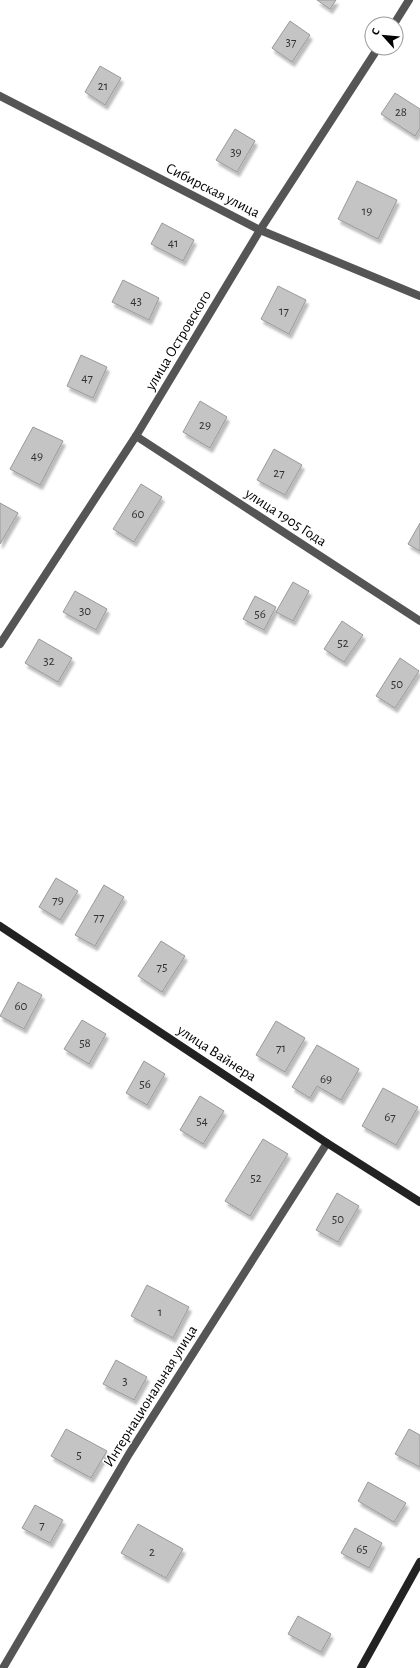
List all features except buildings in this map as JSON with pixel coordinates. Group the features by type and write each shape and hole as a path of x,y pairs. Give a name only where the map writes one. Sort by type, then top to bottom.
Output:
{"street":[{"path":"399,16 409,0"},
{"name":"улица Островского","path":"0,644 136,436 260,230 373,56"},
{"name":"Сибирская улица","path":"0,96 260,230 420,296"},
{"name":"улица 1905 Года","path":"136,436 420,621"},
{"name":"улица Вайнера","path":"0,926 327,1143 420,1202"},
{"name":"Интернациональная улица","path":"3,1668 129,1454 327,1143"},
{"path":"361,1668 420,1562"}]}
